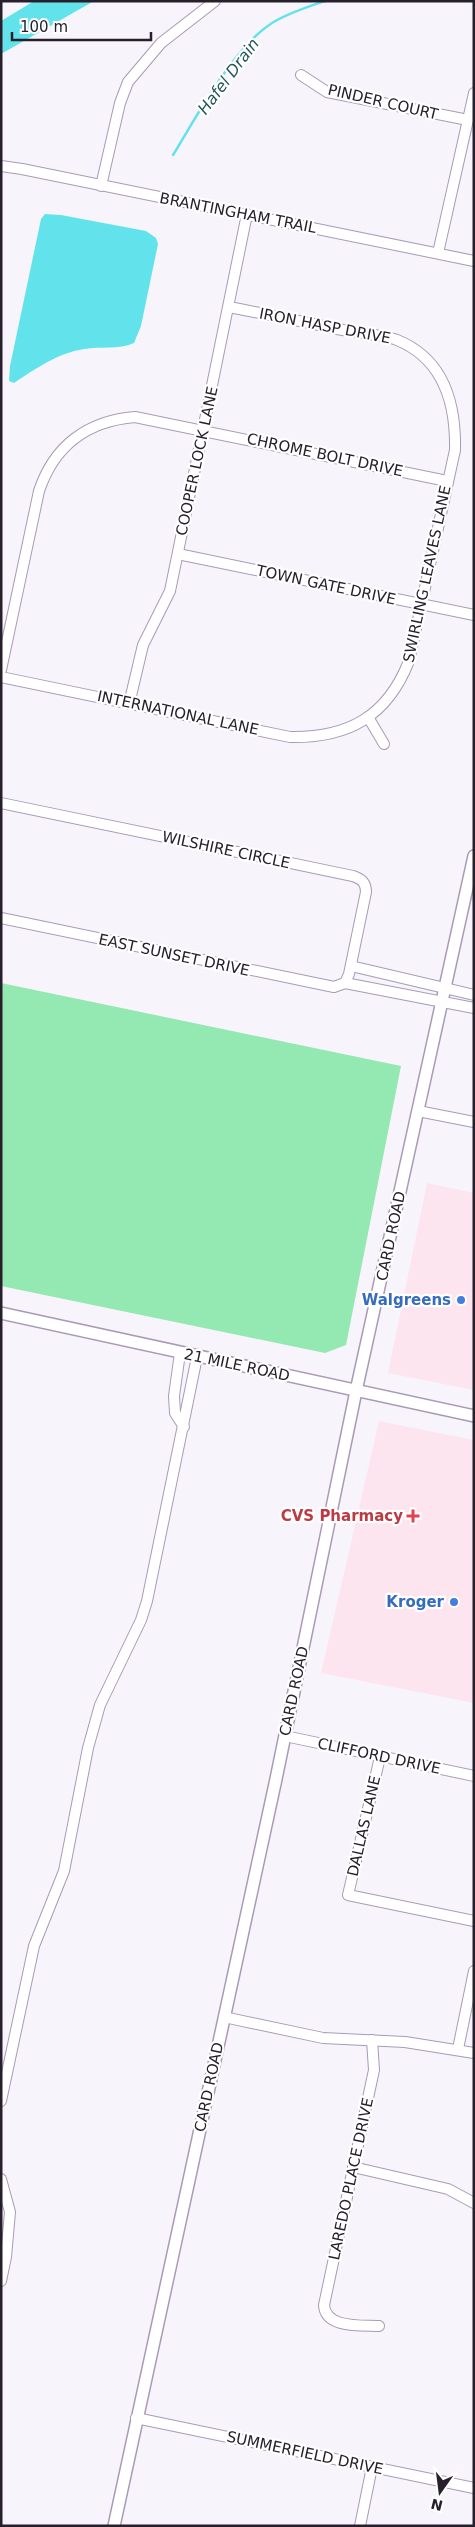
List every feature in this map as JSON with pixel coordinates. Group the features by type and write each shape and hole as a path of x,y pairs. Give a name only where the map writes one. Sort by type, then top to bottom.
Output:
{"street":[{"path":"101,186 120,103 128,82 161,43 215,1"},
{"name":"PINDER COURT","path":"301,75 327,92 468,120"},
{"path":"438,253 474,93"},
{"name":"BRANTINGHAM TRAIL","path":"1,166 474,261"},
{"name":"COOPER LOCK LANE","path":"129,704 143,645 170,590 247,214"},
{"name":"IRON HASP DRIVE","path":"229,306 396,339 423,356 442,378 452,400"},
{"name":"SWIRLING LEAVES LANE","path":"354,726 384,705 404,674 409,661 455,450 456,425 452,400"},
{"name":"CHROME BOLT DRIVE","path":"1,670 38,491 53,459 84,432 114,418 135,417 447,480"},
{"name":"TOWN GATE DRIVE","path":"178,554 474,615"},
{"name":"INTERNATIONAL LANE","path":"1,677 290,736 323,736 354,726"},
{"path":"368,717 384,744"},
{"name":"WILSHIRE CIRCLE","path":"1,803 359,878 366,885 366,892 351,966"},
{"name":"CARD ROAD","path":"114,2526 285,1736 356,1391 418,1111 440,1002 474,856"},
{"name":"EAST SUNSET DRIVE","path":"1,918 329,987 338,987 345,982 474,1008"},
{"path":"345,982 351,966 474,995"},
{"path":"418,1111 474,1122"},
{"name":"21 MILE ROAD","path":"1,1313 474,1416"},
{"path":"180,1353 174,1396 175,1413 184,1427"},
{"path":"1,2101 34,1946 64,1870 88,1748 100,1705 141,1620 148,1601 197,1357"},
{"name":"CLIFFORD DRIVE","path":"285,1736 474,1776"},
{"name":"DALLAS LANE","path":"380,1756 348,1895 474,1921"},
{"path":"458,2049 474,1971"},
{"path":"224,2017 323,2038 372,2040 458,2049 474,2053"},
{"name":"LAREDO PLACE DRIVE","path":"372,2040 374,2070 324,2305 328,2316 345,2324 379,2326"},
{"path":"353,2167 448,2189 474,2203"},
{"path":"1,2178 10,2212 6,2257 1,2281"},
{"name":"SUMMERFIELD DRIVE","path":"136,2418 474,2488"},
{"path":"360,2526 372,2467"}],"shaded area":[{"path":"427,1183 474,1193 474,1390 388,1373"},
{"path":"379,1421 474,1440 474,1703 321,1673"}],"green space":[{"path":"1,983 401,1066 346,1345 325,1353 1,1286"}],"water":[{"path":"34,1 94,1 1,54 1,21"},
{"path":"45,214 61,215 146,231 156,238 158,244 141,326 134,343 116,347 90,348 65,354 47,362 14,383 9,381 10,366 41,219"}],"waterway":[{"name":"Hafel Drain","path":"173,155 217,84 243,49 272,23 298,10 325,1"}],"place":[{"name":"Walgreens","path":"461,1300"},
{"name":"CVS Pharmacy","path":"413,1516"},
{"name":"Kroger","path":"454,1602"}]}
